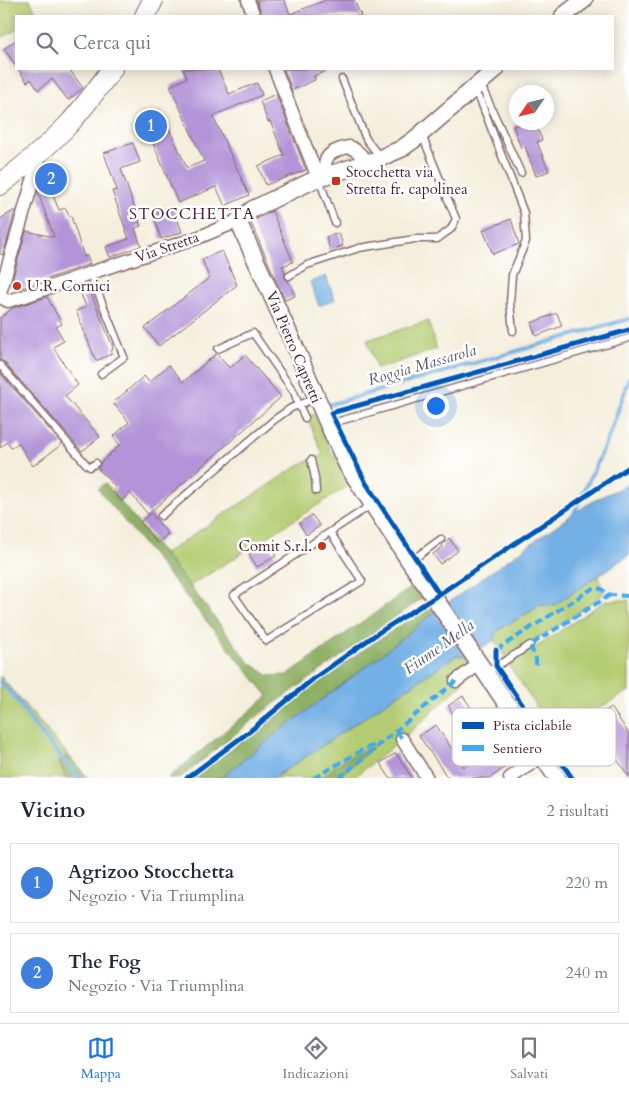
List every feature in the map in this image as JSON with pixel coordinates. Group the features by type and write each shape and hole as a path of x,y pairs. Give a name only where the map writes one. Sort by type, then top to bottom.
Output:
{"main road":[{"path":"146,15 153,0"},
{"path":"0,186 42,151 88,102 111,70"}],"street":[{"path":"248,0 254,15"},
{"path":"564,15 584,0"},
{"path":"276,70 323,176"},
{"name":"Via Stretta","path":"0,297 8,301 22,297 197,238 238,221 253,209 323,176 377,160 401,149 495,70"},
{"path":"0,292 42,151"},
{"name":"Via Pietro Capretti","path":"238,221 348,465 372,505 509,708"},
{"path":"456,681 479,664"},
{"path":"402,739 427,778"},
{"path":"510,778 531,766"},
{"name":"Via Pietro Capretti","path":"549,766 557,778"}],"lane":[{"path":"342,79 366,139 377,160"},
{"path":"476,85 522,173"},
{"path":"476,85 524,213 526,241 512,275 510,303 513,331"},
{"path":"289,276 307,265 359,248 415,239 436,239 451,229 456,219 421,134"},
{"path":"323,176 335,223"},
{"path":"90,273 124,357 101,374"},
{"path":"218,349 253,333 294,392 305,418"},
{"path":"328,424 629,338"},
{"path":"0,365 87,465 90,467 96,463"},
{"path":"160,516 274,420 291,408 317,398"},
{"path":"311,460 316,491"},
{"path":"330,532 362,581 266,641 234,595 330,532 372,505"},
{"path":"410,562 441,540"},
{"path":"479,664 506,659 530,645"}],"green space":[{"path":"0,0 30,0 38,15 15,15 15,30 0,38"},
{"path":"428,321 437,349 377,369 367,340"},
{"path":"314,414 331,451 351,484 190,586 164,554 299,465 323,455 307,417"},
{"path":"105,483 190,586 249,662 269,676 287,675 416,584 424,597 264,711 180,778 168,778 268,696 98,489"},
{"path":"599,575 603,594 566,621 513,653 504,656 494,640 497,631 541,605 553,606"},
{"path":"629,600 629,691 600,708 537,708 507,662 524,651 532,650 606,601"},
{"path":"430,605 435,612 221,778 194,778 323,677"},
{"path":"457,655 467,657 467,666 462,684 405,737 353,778 337,778 371,748 339,765 323,778 274,778"},
{"path":"0,676 68,755 59,762 66,778 0,778"},
{"path":"373,747 337,778 323,778 333,768 360,752"},
{"path":"68,755 88,778 66,778 59,762"}],"water":[{"path":"326,276 335,300 319,306 310,282"},
{"name":"Fiume Mella","path":"629,484 629,555 553,606 541,605 497,631 494,640 467,657 457,655 274,778 221,778 435,612 574,513 597,499"}],"building":[{"path":"257,0 284,0 290,14 326,0 354,0 361,15 262,15"},
{"path":"15,41 15,65 4,49"},
{"path":"19,70 70,70 83,88 68,100 52,79 38,90 31,79 27,82"},
{"path":"183,70 218,70 229,94 257,83 262,95 213,116 249,195 225,206 216,187 178,203 143,119 160,112 187,168 204,161 170,86 187,78"},
{"path":"284,70 329,70 314,76 315,80 292,90"},
{"path":"276,94 306,170 266,185 258,166 284,155 260,101"},
{"path":"514,130 538,130 542,140 537,142 549,171 536,176 525,146 521,148"},
{"path":"133,143 140,162 121,169 141,226 135,228 141,246 110,257 106,247 129,239 112,191 117,190 104,153"},
{"path":"51,169 62,175 52,193 59,210 66,208 69,216 71,216 84,257 87,256 90,264 15,290 11,284 26,231 54,237 38,193"},
{"path":"173,206 182,232 161,239 153,213"},
{"path":"15,210 3,255 0,254 0,219"},
{"path":"272,211 293,262 282,266 285,278 295,296 285,300 251,223"},
{"path":"511,219 519,244 493,254 483,230"},
{"path":"339,233 343,246 330,250 326,237"},
{"path":"222,251 237,285 159,346 145,328 209,278 202,259"},
{"path":"87,283 113,347 111,354 96,361 76,311 86,307 78,286"},
{"path":"47,297 62,324 56,327 64,341 53,347 78,385 65,396 100,437 82,451 4,362 0,360 0,318 13,308"},
{"path":"557,313 562,326 536,336 531,323"},
{"path":"216,354 230,368 245,355 281,397 148,514 130,493 121,501 113,491 116,488 98,468 101,462 120,445 113,437 129,422 113,403 144,376 149,382 169,365 183,382"},
{"path":"0,373 62,444 33,466 18,443 11,448 7,442 0,448"},
{"path":"151,513 168,534 157,543 140,522"},
{"path":"312,515 320,526 306,535 299,523"},
{"path":"449,538 458,551 440,564 433,554 443,547 442,545"},
{"path":"268,543 276,556 257,567 249,554"},
{"path":"463,696 471,708 452,708 452,712 448,706"},
{"path":"616,714 629,734 629,777 616,758"},
{"path":"436,725 452,749 452,766 507,766 490,778 448,778 419,736"},
{"path":"396,753 412,778 390,778 380,763"}],"waterway":[{"name":"Roggia Massarola","path":"326,402 328,405 629,319"},
{"path":"574,517 574,513 610,434 629,378"},
{"path":"0,682 16,699 34,725 79,778"}],"marked path":[{"path":"496,650 593,588 601,589 610,595 629,596"},
{"path":"536,665 536,659 530,645 610,595"},
{"path":"339,778 456,681"},
{"path":"397,731 402,739"},
{"path":"314,778 364,749 378,744"}],"cycle path":[{"path":"439,594 366,483 331,413 629,330"},
{"path":"187,778 250,731 313,679 378,633 629,467"},
{"path":"496,650 496,666 524,708"},
{"path":"564,766 572,778"}],"place":[{"name":"Agrizoo Stocchetta","path":"151,126"},
{"name":"The Fog","path":"51,179"},
{"name":"Stocchetta via Stretta fr. capolinea","path":"336,181"},
{"name":"U.R. Cornici","path":"17,286"},
{"name":"Comit S.r.l.","path":"322,546"}],"district":[{"name":"STOCCHETTA","path":"192,214"}]}
